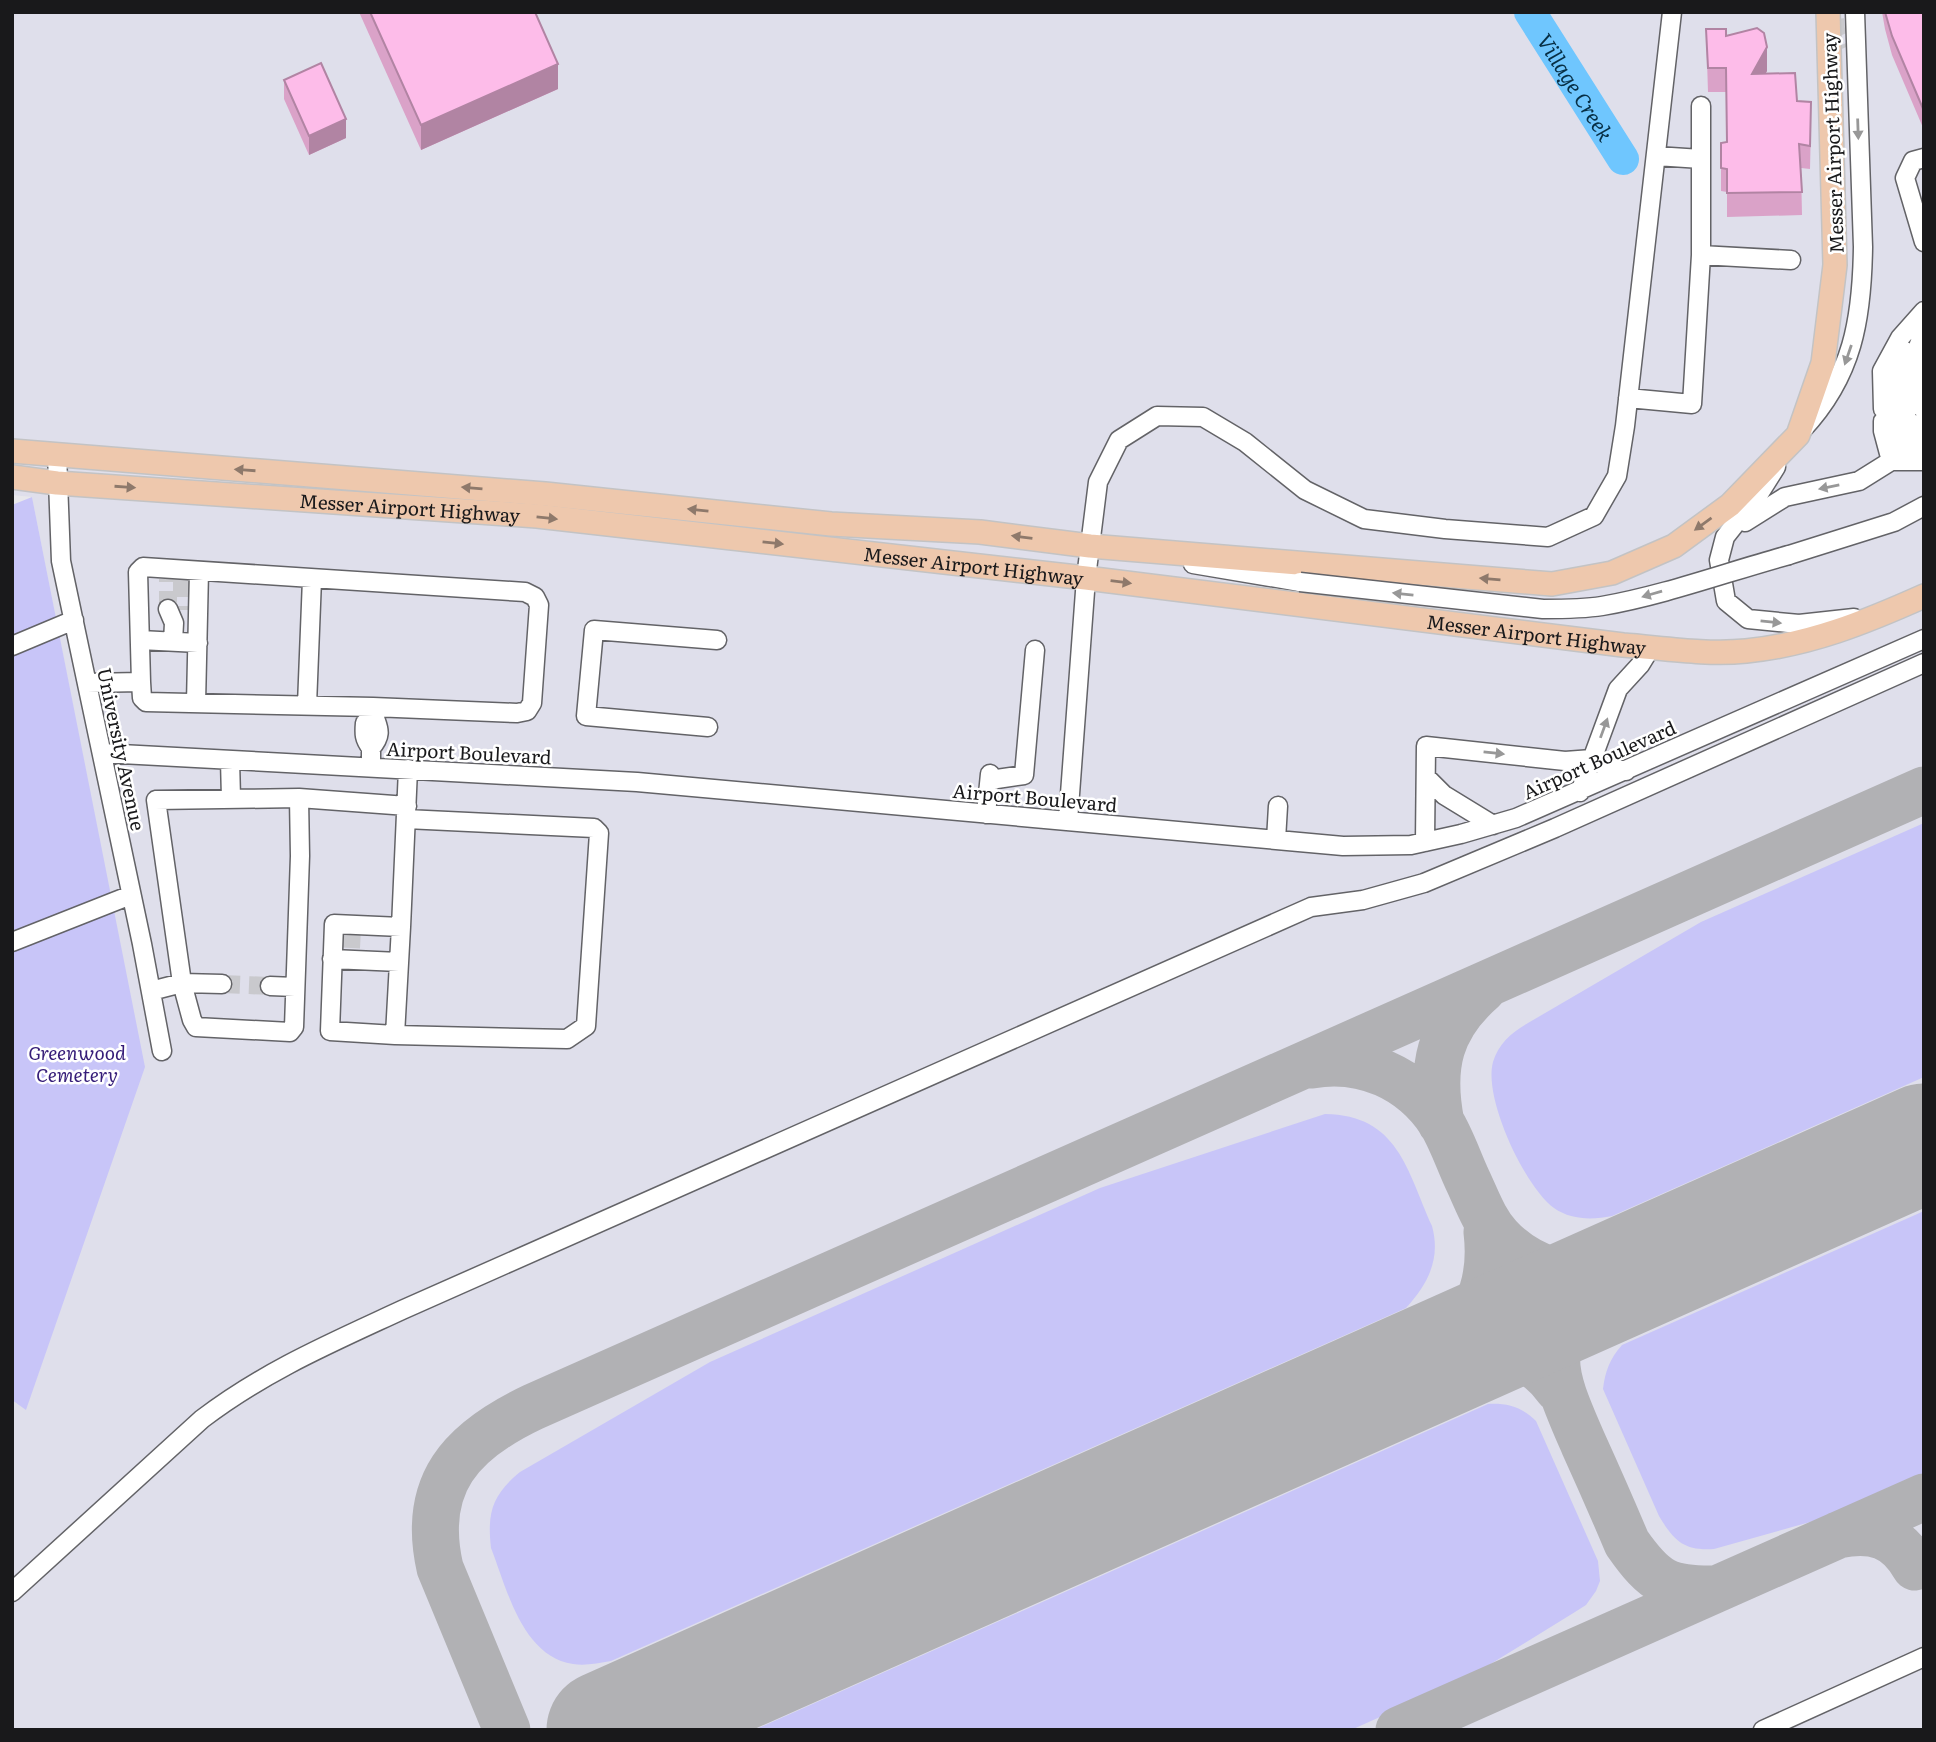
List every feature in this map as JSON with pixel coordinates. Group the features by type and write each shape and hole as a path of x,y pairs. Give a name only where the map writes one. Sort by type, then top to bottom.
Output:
{"main road":[{"name":"Messer Airport Highway","path":"12,451 545,494 831,524 980,532 1090,546 1559,583 1612,573 1674,545 1730,505 1798,435 1824,363 1835,265 1828,12"},
{"name":"Messer Airport Highway","path":"12,477 57,483 537,516 1086,578 1651,647 1744,651 1791,645 1835,633 1924,596"}],"street":[{"path":"1068,821 1086,578 1098,482 1119,440 1157,416 1203,417 1245,442 1305,490 1364,519 1548,537 1594,516 1617,476 1629,398 1672,12"},
{"path":"1855,12 1863,281 1854,338 1841,376 1819,411 1798,435 1759,494 1725,537 1720,560 1726,601 1748,619 1799,624 1882,615"},
{"path":"1843,48 1856,80"},
{"path":"1629,398 1692,404 1701,255 1701,106"},
{"path":"1656,156 1701,159"},
{"path":"1924,158 1913,161 1905,178 1919,205 1924,242"},
{"path":"1701,255 1791,260"},
{"path":"1903,415 1882,371 1900,338 1924,311"},
{"path":"1909,461 1895,371 1924,317"},
{"path":"1909,461 1903,415 1909,370 1924,331"},
{"path":"1903,415 1924,365"},
{"name":"University Avenue","path":"57,454 61,561 162,1051"},
{"path":"1725,537 1785,497 1859,481 1909,461"},
{"name":"Messer Airport Highway","path":"1090,546 1300,582 1543,609 1568,609 1600,607 1629,600 1789,555 1894,522 1924,506"},
{"path":"143,567 175,576 199,571 525,592 535,597 539,605 532,703 527,710 517,713 373,711 307,705 146,702 142,698 141,682 138,572 143,567"},
{"path":"197,703 199,571"},
{"path":"307,705 312,579"},
{"path":"173,642 175,614"},
{"path":"12,646 74,620"},
{"path":"708,727 586,716 594,630 717,640"},
{"name":"Airport Boulevard","path":"102,753 637,782 1343,846 1411,845 1516,818 1924,639"},
{"path":"140,640 198,643"},
{"path":"1580,792 1618,689 1640,665 1651,647"},
{"path":"986,814 990,777 1024,775 1035,650"},
{"path":"12,1592 202,1419 232,1396 290,1363 415,1304 1311,907 1363,900 1435,879 1924,663"},
{"path":"87,683 141,682"},
{"path":"371,767 371,748 378,740 379,723 373,711"},
{"path":"1425,842 1426,746 1565,761 1592,759 1607,768 1626,771"},
{"path":"230,760 231,798"},
{"path":"395,1035 408,769"},
{"path":"1426,778 1444,795 1493,825"},
{"path":"299,798 300,856 294,1027 290,1032 196,1027 182,983 156,800 299,798 407,813 594,828 599,833 586,1026 566,1039 330,1031 334,924 401,927"},
{"path":"1276,840 1278,806"},
{"path":"12,942 131,895"},
{"path":"332,959 351,954 400,962"},
{"path":"151,991 182,983 222,984"},
{"path":"270,986 295,987"},
{"path":"1763,1730 1924,1657"}],"shaded area":[{"path":"12,12 1924,12 1924,1730 12,1730 12,1400 26,1409 144,1067 32,497 12,495"}],"green space":[{"name":"Greenwood Cemetery","path":"32,497 145,1067 26,1410 12,1400 12,505"},
{"path":"1924,823 1924,1077 1612,1216 1575,1217 1554,1208 1519,1162 1494,1097 1493,1062 1506,1039 1701,922"},
{"path":"1325,1114 1350,1117 1369,1124 1384,1135 1396,1149 1415,1185 1432,1226 1435,1249 1431,1270 1421,1290 1406,1308 611,1661 573,1664 555,1658 529,1635 511,1601 491,1548 490,1536 491,1515 497,1497 520,1472 710,1362 1100,1188"},
{"path":"1924,1211 1924,1476 1835,1515 1714,1549 1695,1548 1681,1543 1659,1516 1603,1389 1614,1355 1622,1345"},
{"path":"1488,1404 1514,1407 1536,1421 1598,1561 1600,1581 1596,1591 1586,1605 1471,1676 1351,1730 754,1730"}],"building":[{"path":"370,12 535,12 558,64 421,125"},
{"path":"1885,12 1924,12 1924,111 1892,36"},
{"path":"1757,28 1764,33 1767,47 1752,74 1795,73 1797,101 1811,102 1810,146 1799,144 1802,192 1727,193 1727,169 1721,168 1721,143 1727,142 1726,68 1708,68 1706,29 1726,29 1726,36"},
{"path":"321,63 346,119 309,136 284,80"}],"waterway":[{"name":"Village Creek","path":"1530,12 1623,159"}],"taxiway":[{"path":"507,1730 440,1568 436,1538 436,1512 442,1489 452,1469 485,1435 533,1407 1924,790"},
{"path":"1441,1123 1437,1084 1441,1049 1456,1018 1483,989"},
{"path":"1311,1065 1330,1063 1367,1067 1401,1082 1416,1093 1441,1122 1485,1217 1511,1249 1553,1271 1584,1278 1617,1280"},
{"path":"1426,1365 1456,1337 1476,1307 1487,1273 1487,1232"},
{"path":"1491,1232 1556,1382"},
{"path":"1608,1284 1584,1303 1569,1321 1560,1339 1558,1377 1564,1397 1627,1543 1637,1557 1664,1581 1686,1588 1716,1589"},
{"path":"1467,1347 1494,1349 1518,1356 1539,1369 1558,1389"},
{"path":"1399,1730 1924,1497"},
{"path":"1838,1535 1862,1533 1883,1536 1900,1548 1915,1567"}],"runway":[{"path":"606,1730 1924,1143"}],"tunnel":[{"path":"1835,19 1836,30 1844,48"},
{"path":"168,579 168,609"},
{"path":"182,579 182,610"},
{"path":"351,948 352,928"},
{"path":"222,984 270,986"}]}
